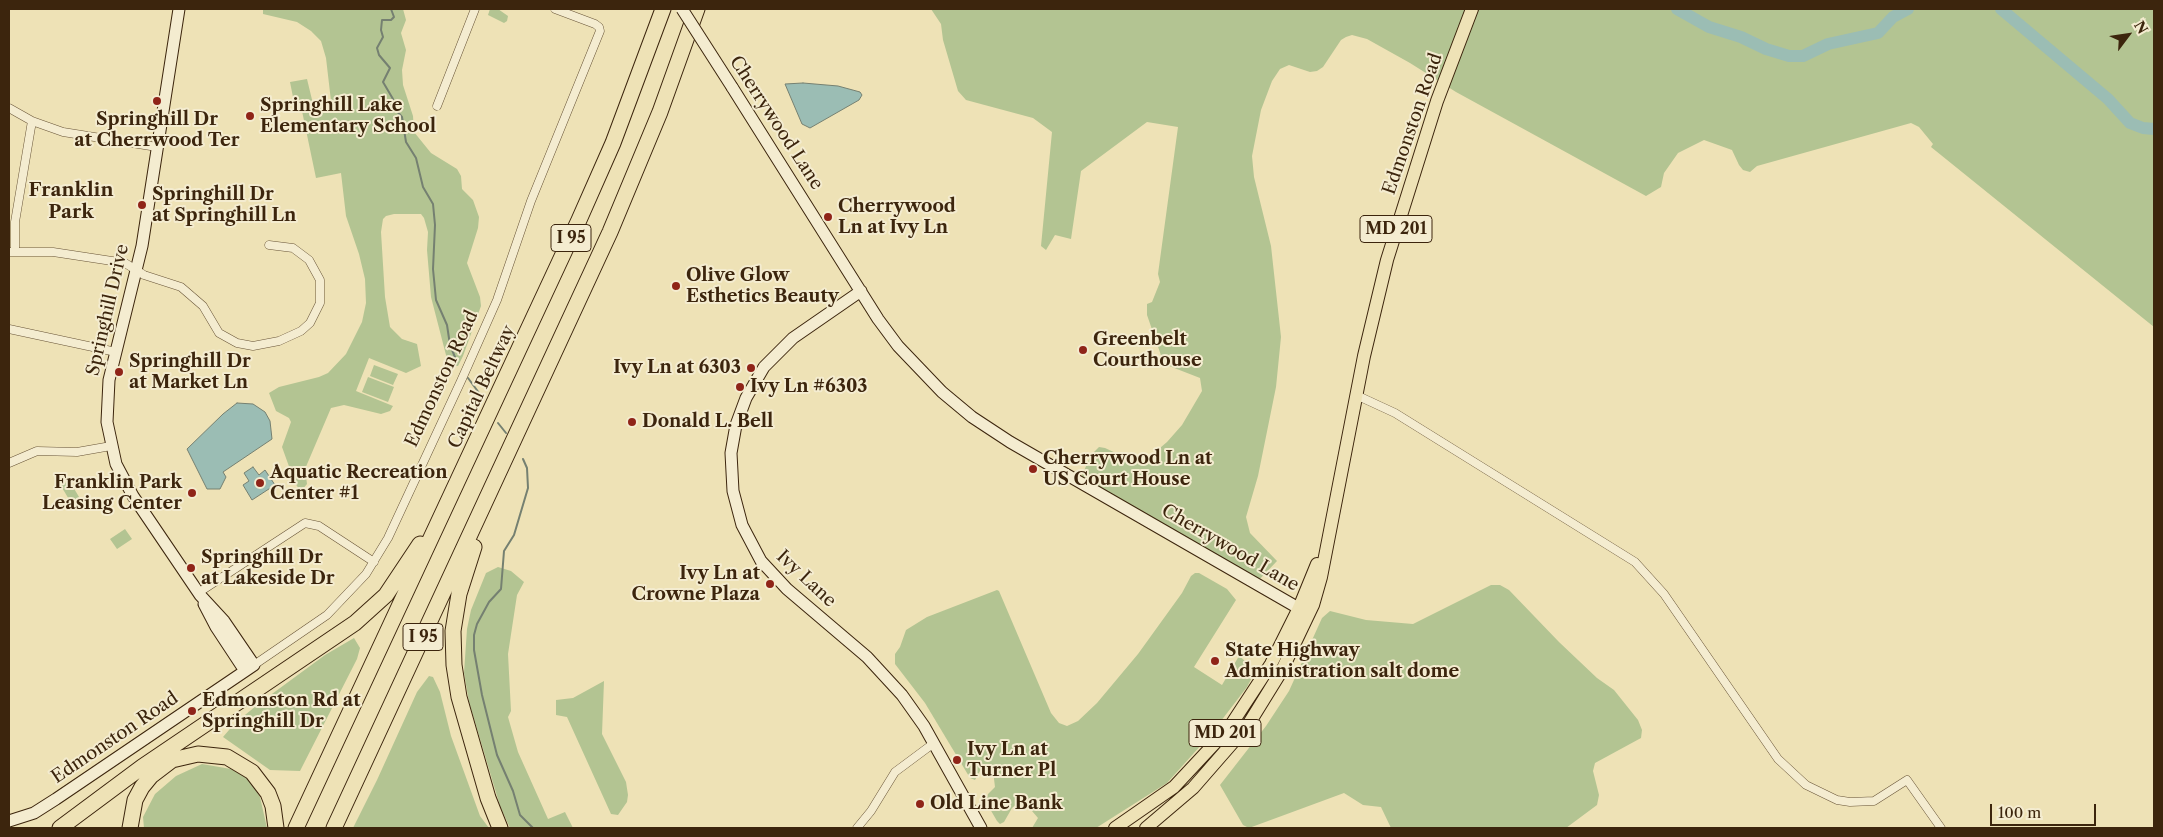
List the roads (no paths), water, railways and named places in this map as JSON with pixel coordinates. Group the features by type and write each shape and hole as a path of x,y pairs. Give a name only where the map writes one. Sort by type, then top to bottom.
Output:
{"highway":[{"name":"Capital Beltway","path":"296,828 467,463 609,152 663,9"},
{"name":"I 95","path":"334,828 512,445 639,165 697,9"},
{"path":"500,828 488,798 459,697 454,673 453,639 459,594 464,576 512,445"},
{"path":"60,828 142,767 337,636 373,607 386,595 406,568 467,463"},
{"path":"130,828 135,800 151,776 172,760 198,754 227,757 252,772 268,793 273,806 276,828"}],"main road":[{"name":"Edmonston Road","path":"1304,611 1344,456 1374,314 1392,242 1437,101 1472,9"},
{"name":"MD 201","path":"1115,828 1174,787 1215,745 1240,713 1304,611"},
{"name":"MD 201","path":"1146,828 1193,788 1238,738 1266,698 1304,611"}],"street":[{"name":"Springhill Drive","path":"179,9 142,246 116,352 107,401 111,446 129,490 199,594 216,627 249,668"},
{"path":"437,106 475,9"},
{"name":"Edmonston Road","path":"9,821 34,813 56,799 335,607 358,584 374,562 388,538 488,320 531,201 600,31 599,27 595,24 555,9"},
{"name":"Cherrywood Lane","path":"682,9 878,318 903,352 942,392 972,416 1010,442 1304,611"},
{"path":"9,108 32,121 73,134 157,147"},
{"path":"32,121 12,251 53,252 125,264 144,275 172,283 188,292 202,306 219,333 231,341 245,345 266,344 293,336 307,326 318,309 321,290 316,272 306,256 293,248 269,245"},
{"name":"Ivy Lane","path":"861,291 793,338 774,354 764,368 746,398 736,425 731,453 733,491 742,525 754,550 768,570 787,589 841,633 882,672 910,705 934,743 982,828"},
{"path":"9,330 34,333 116,352"},
{"path":"1356,395 1395,413 1635,562 1664,594 1778,759 1806,785 1832,798 1850,802 1874,800 1907,780 1941,828"},
{"path":"9,463 37,451 77,452 111,446"},
{"path":"199,594 305,523 319,526 374,562"},
{"path":"858,828 895,772 934,743"}],"water":[{"path":"803,83 838,86 860,92 862,95 859,100 810,128 802,124 785,84"},
{"path":"237,403 253,404 265,412 270,421 272,439 223,472 226,477 220,489 207,489 187,449"},
{"name":"Aquatic Recreation Center #1","path":"253,467 259,475 265,470 275,485 252,500 243,485 249,481 244,473"}],"waterway":[{"path":"391,9 394,17 391,20 382,20 381,30 383,37 377,48 379,55 390,68 383,82 393,99 395,109 402,117 406,142 416,158 423,187 433,204 435,225 433,269 436,300 447,325 450,345 457,362"},
{"path":"1677,9 1709,27 1741,37 1766,49 1789,56 1803,56 1828,44 1878,33 1893,17 1908,9"},
{"path":"2001,9 2108,99 2130,123 2143,128 2154,129"},
{"path":"468,378 482,397"},
{"path":"498,423 506,433"},
{"path":"523,459 527,468 528,488 514,535 504,551 501,589 489,602 477,624 474,635 474,650 482,695 497,755 513,791 520,815 533,828"}],"place":[{"name":"Springhill Dr at Cherrwood Ter","path":"157,101"},
{"name":"Springhill Lake Elementary School","path":"250,116"},
{"name":"Springhill Dr at Springhill Ln","path":"142,205"},
{"name":"Cherrywood Ln at Ivy Ln","path":"828,217"},
{"name":"Olive Glow Esthetics Beauty","path":"676,286"},
{"name":"Greenbelt Courthouse","path":"1083,350"},
{"name":"Ivy Ln at 6303","path":"751,368"},
{"name":"Springhill Dr at Market Ln","path":"119,372"},
{"name":"Ivy Ln #6303","path":"740,387"},
{"name":"Donald L. Bell","path":"632,422"},
{"name":"Cherrywood Ln at US Court House","path":"1033,469"},
{"name":"Aquatic Recreation Center #1","path":"260,483"},
{"name":"Franklin Park Leasing Center","path":"192,493"},
{"name":"Springhill Dr at Lakeside Dr","path":"191,568"},
{"name":"Ivy Ln at Crowne Plaza","path":"770,584"},
{"name":"State Highway Administration salt dome","path":"1215,661"},
{"name":"Edmonston Rd at Springhill Dr","path":"192,711"},
{"name":"Ivy Ln at Turner Pl","path":"957,760"},
{"name":"Old Line Bank","path":"920,804"}],"district":[{"name":"Franklin Park","path":"71,202"}]}
